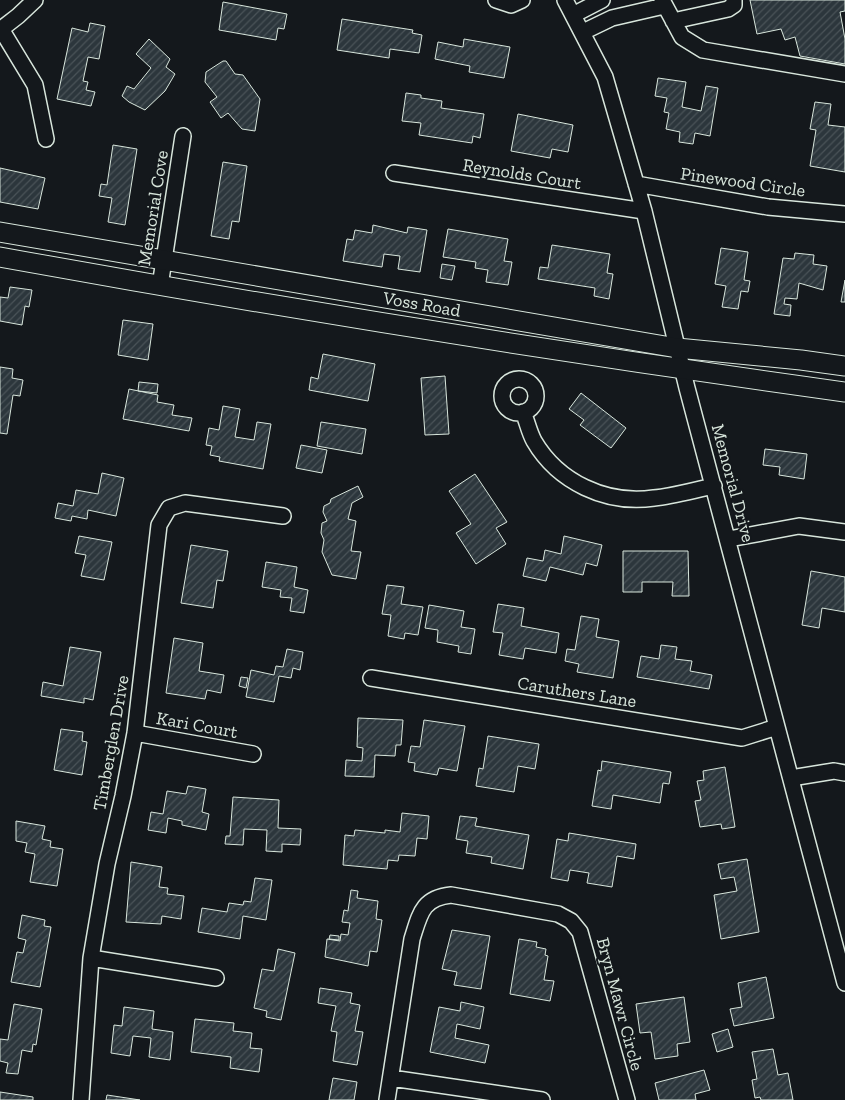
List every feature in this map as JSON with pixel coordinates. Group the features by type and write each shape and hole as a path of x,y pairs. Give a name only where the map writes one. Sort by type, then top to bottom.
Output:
{"main road":[{"name":"Voss Road","path":"0,232 677,348 845,366"},
{"name":"Voss Road","path":"0,257 160,286 682,370 845,392"}],"street":[{"path":"35,0 1,29 34,85 46,139"},
{"path":"496,0 511,5 522,0"},
{"name":"Memorial Drive","path":"565,0 605,76 644,211 682,370 729,539 845,983"},
{"path":"573,14 602,0"},
{"path":"673,22 719,6 734,5 734,0"},
{"path":"583,32 612,18 663,3 682,36 703,50 845,74"},
{"name":"Memorial Cove","path":"160,286 183,136"},
{"name":"Reynolds Court","path":"394,173 644,211"},
{"name":"Pinewood Circle","path":"636,184 768,207 845,214"},
{"path":"523,412 533,439 545,457 562,473 583,488 633,499 654,498 714,486"},
{"name":"Timberglen Drive","path":"81,1100 91,958 107,864 124,796 135,733 159,525 168,508 185,503 283,516"},
{"path":"729,539 799,526 845,532"},
{"name":"Caruthers Lane","path":"371,678 742,738 777,727"},
{"name":"Kari Court","path":"135,733 253,754"},
{"path":"791,778 834,771 845,773"},
{"name":"Bryn Mawr Circle","path":"388,1100 412,939 426,904 437,896 451,895 558,914 571,921 580,932 627,1100"},
{"path":"91,958 216,978"},
{"path":"391,1078 542,1100"}],"building":[{"path":"750,0 845,0 845,11 840,12 845,39 845,64 800,56 795,37 785,40 781,29 757,34"},
{"path":"223,2 287,14 284,29 278,28 276,40 219,30"},
{"path":"342,19 413,30 412,33 422,35 419,53 390,49 389,58 337,50"},
{"path":"90,23 105,26 99,59 88,57 83,81 88,82 86,90 95,92 91,106 57,99 72,28 88,32"},
{"path":"149,39 170,59 166,67 175,74 165,91 145,110 122,96 127,86 134,89 151,68 136,54"},
{"path":"464,39 510,47 504,78 469,72 470,66 435,59 438,42 463,47"},
{"path":"226,61 235,74 243,75 260,99 255,131 242,129 228,113 221,118 210,102 217,97 205,82 206,72"},
{"path":"658,78 686,82 682,107 701,111 706,86 718,88 710,136 695,133 693,144 679,142 680,132 666,129 669,113 664,112 667,98 655,96"},
{"path":"406,93 421,95 421,98 442,101 441,108 484,114 480,138 473,136 472,143 419,135 421,123 402,121"},
{"path":"815,102 831,104 828,125 845,127 845,172 810,166 816,130 810,129"},
{"path":"518,114 573,125 568,152 552,149 550,158 511,151"},
{"path":"113,145 137,149 125,225 108,222 112,198 99,196 101,184 107,185"},
{"path":"223,162 247,166 239,222 232,221 229,239 211,236"},
{"path":"0,168 45,178 38,209 0,202"},
{"path":"373,225 407,233 408,227 427,230 420,272 398,269 400,256 384,254 382,267 343,261 347,239 353,240 355,230 372,233"},
{"path":"448,229 508,239 504,261 512,262 508,285 486,282 488,270 475,268 476,262 443,257"},
{"path":"552,245 610,254 607,273 613,274 609,299 594,296 595,288 538,279 540,267 548,268"},
{"path":"721,248 748,252 744,280 750,281 748,292 741,291 738,309 722,307 726,286 715,284"},
{"path":"795,253 814,255 813,264 827,266 823,290 799,283 797,299 785,298 784,304 791,305 790,316 774,314 783,258 794,259"},
{"path":"442,264 455,266 452,280 440,278"},
{"path":"845,280 845,302 841,302"},
{"path":"10,287 32,290 29,307 25,306 22,325 0,321 0,297 8,298"},
{"path":"123,320 153,324 148,360 118,355"},
{"path":"323,354 375,364 368,401 309,390 311,377 318,379"},
{"path":"0,367 13,369 12,378 23,380 20,396 13,395 7,434 0,433"},
{"path":"445,376 449,434 425,435 421,378"},
{"path":"139,382 158,384 157,393 138,391"},
{"path":"129,389 158,395 157,402 174,405 172,415 192,418 189,431 123,419"},
{"path":"581,393 626,428 611,448 580,425 584,420 569,409"},
{"path":"223,406 240,409 235,437 254,440 257,422 271,424 263,469 219,461 220,457 210,455 212,446 206,445 209,428 219,430"},
{"path":"321,422 366,429 362,454 317,446"},
{"path":"301,445 327,450 322,473 296,468"},
{"path":"765,449 807,454 804,479 779,475 780,467 763,465"},
{"path":"102,473 124,478 116,516 88,510 87,519 72,516 71,521 55,518 58,503 73,506 76,490 98,494"},
{"path":"475,474 507,522 496,528 506,544 476,564 456,533 471,524 449,491"},
{"path":"358,486 363,497 352,503 348,519 356,521 351,551 361,552 356,579 332,575 322,552 324,540 321,533 322,523 327,521 323,512 324,506 330,503 331,499"},
{"path":"79,536 112,542 104,580 81,576 86,555 75,553"},
{"path":"564,536 602,545 597,566 586,563 583,575 550,567 546,581 523,576 527,558 543,561 545,550 561,554"},
{"path":"191,545 228,551 223,581 217,580 213,608 181,603"},
{"path":"623,551 688,551 689,596 672,596 673,582 642,582 642,592 623,592"},
{"path":"266,562 297,567 294,587 308,590 304,613 290,611 292,598 280,597 281,590 262,587"},
{"path":"811,571 845,577 845,612 822,608 819,628 802,625"},
{"path":"387,585 404,587 401,604 423,607 418,635 405,633 404,639 388,636 391,615 382,614"},
{"path":"498,604 524,608 521,626 559,633 556,653 525,648 523,659 499,655 503,633 493,632"},
{"path":"429,605 464,611 461,627 475,629 471,654 458,652 459,646 437,642 438,630 425,628"},
{"path":"581,616 599,619 596,637 619,641 613,678 577,672 579,664 565,661 567,649 575,650"},
{"path":"174,638 203,643 199,671 224,675 221,693 207,690 205,699 166,693"},
{"path":"661,645 677,647 675,659 692,661 690,671 712,675 709,689 637,677 641,656 659,659"},
{"path":"70,647 101,652 93,700 84,698 84,703 41,696 43,682 63,686"},
{"path":"287,649 303,652 300,670 293,668 291,678 279,676 274,702 246,697 251,670 274,675 276,666 283,667"},
{"path":"241,677 248,678 246,688 239,686"},
{"path":"358,718 403,720 401,745 396,745 395,756 375,755 374,777 345,776 346,760 362,761 363,748 357,747"},
{"path":"424,720 465,726 457,771 439,768 437,775 414,771 415,763 408,762 411,746 420,747"},
{"path":"61,729 83,732 82,741 87,742 82,775 54,770"},
{"path":"488,736 539,744 535,769 518,766 514,792 476,786 479,768 483,769"},
{"path":"602,761 671,772 669,784 663,783 660,803 613,795 611,809 592,806 598,770 601,771"},
{"path":"725,767 735,827 722,829 721,824 700,827 695,801 701,800 697,781 704,780 703,771"},
{"path":"188,786 206,789 202,812 209,814 206,830 182,825 182,821 168,818 166,833 148,830 151,812 163,814 167,791 186,794"},
{"path":"233,797 279,800 278,828 301,829 300,845 282,844 282,852 266,851 267,830 244,829 243,845 225,844 226,836 230,836"},
{"path":"402,813 429,816 427,839 417,838 415,856 399,855 398,861 388,860 387,869 343,865 345,835 354,836 355,830 385,833 385,830 400,832"},
{"path":"460,816 477,818 475,826 529,835 523,869 491,863 492,857 466,853 468,841 456,839"},
{"path":"16,821 45,826 42,839 51,841 50,847 63,849 57,886 30,882 35,854 25,852 27,843 16,841"},
{"path":"569,833 636,844 634,859 617,856 612,887 587,883 589,873 570,870 568,881 551,878 557,839 568,841"},
{"path":"747,859 759,932 721,939 714,895 737,891 734,877 721,879 718,864"},
{"path":"131,862 162,867 159,887 168,888 167,894 184,896 181,919 162,916 161,924 126,922"},
{"path":"255,878 272,880 266,920 243,916 240,939 198,932 202,908 227,912 229,903 243,905 244,901 251,902"},
{"path":"351,890 358,891 357,898 378,901 376,919 382,920 377,952 370,951 368,966 325,957 327,939 340,941 341,934 348,935 350,923 342,922 344,910 348,911"},
{"path":"22,915 45,920 44,926 51,927 40,987 11,982 17,952 23,953 26,940 18,938"},
{"path":"452,930 490,936 481,989 454,985 457,972 442,969"},
{"path":"330,935 339,936 339,940 329,939"},
{"path":"519,939 537,942 536,947 546,949 545,955 548,956 544,980 554,981 550,1001 510,994"},
{"path":"278,949 295,953 281,1020 266,1017 267,1011 254,1008 262,969 274,971"},
{"path":"766,977 774,1018 734,1026 730,1009 742,1007 738,983"},
{"path":"320,988 352,993 350,1003 360,1005 355,1031 363,1032 357,1065 333,1061 337,1032 331,1031 336,1006 318,1003"},
{"path":"684,997 690,1042 677,1044 678,1056 655,1059 651,1032 640,1033 636,1004"},
{"path":"461,1002 484,1007 480,1029 457,1024 455,1038 489,1045 485,1063 430,1052 439,1007 460,1011"},
{"path":"14,1004 42,1009 36,1045 33,1044 32,1052 22,1050 18,1074 6,1073 8,1063 0,1061 0,1039 8,1040"},
{"path":"124,1007 154,1011 152,1029 173,1032 170,1060 149,1057 151,1038 133,1036 130,1056 111,1053 114,1025 122,1026"},
{"path":"195,1019 234,1023 233,1031 252,1033 250,1048 262,1049 259,1072 230,1068 231,1057 191,1052"},
{"path":"728,1029 733,1047 717,1052 712,1034"},
{"path":"773,1049 778,1075 788,1073 793,1100 761,1100 760,1097 755,1098 752,1080 757,1079 752,1052"},
{"path":"704,1070 710,1090 695,1094 696,1100 659,1100 655,1083"},
{"path":"333,1078 357,1082 354,1100 329,1100"},
{"path":"0,1092 33,1097 33,1100 0,1100"},
{"path":"107,1095 140,1100 106,1100"}]}
